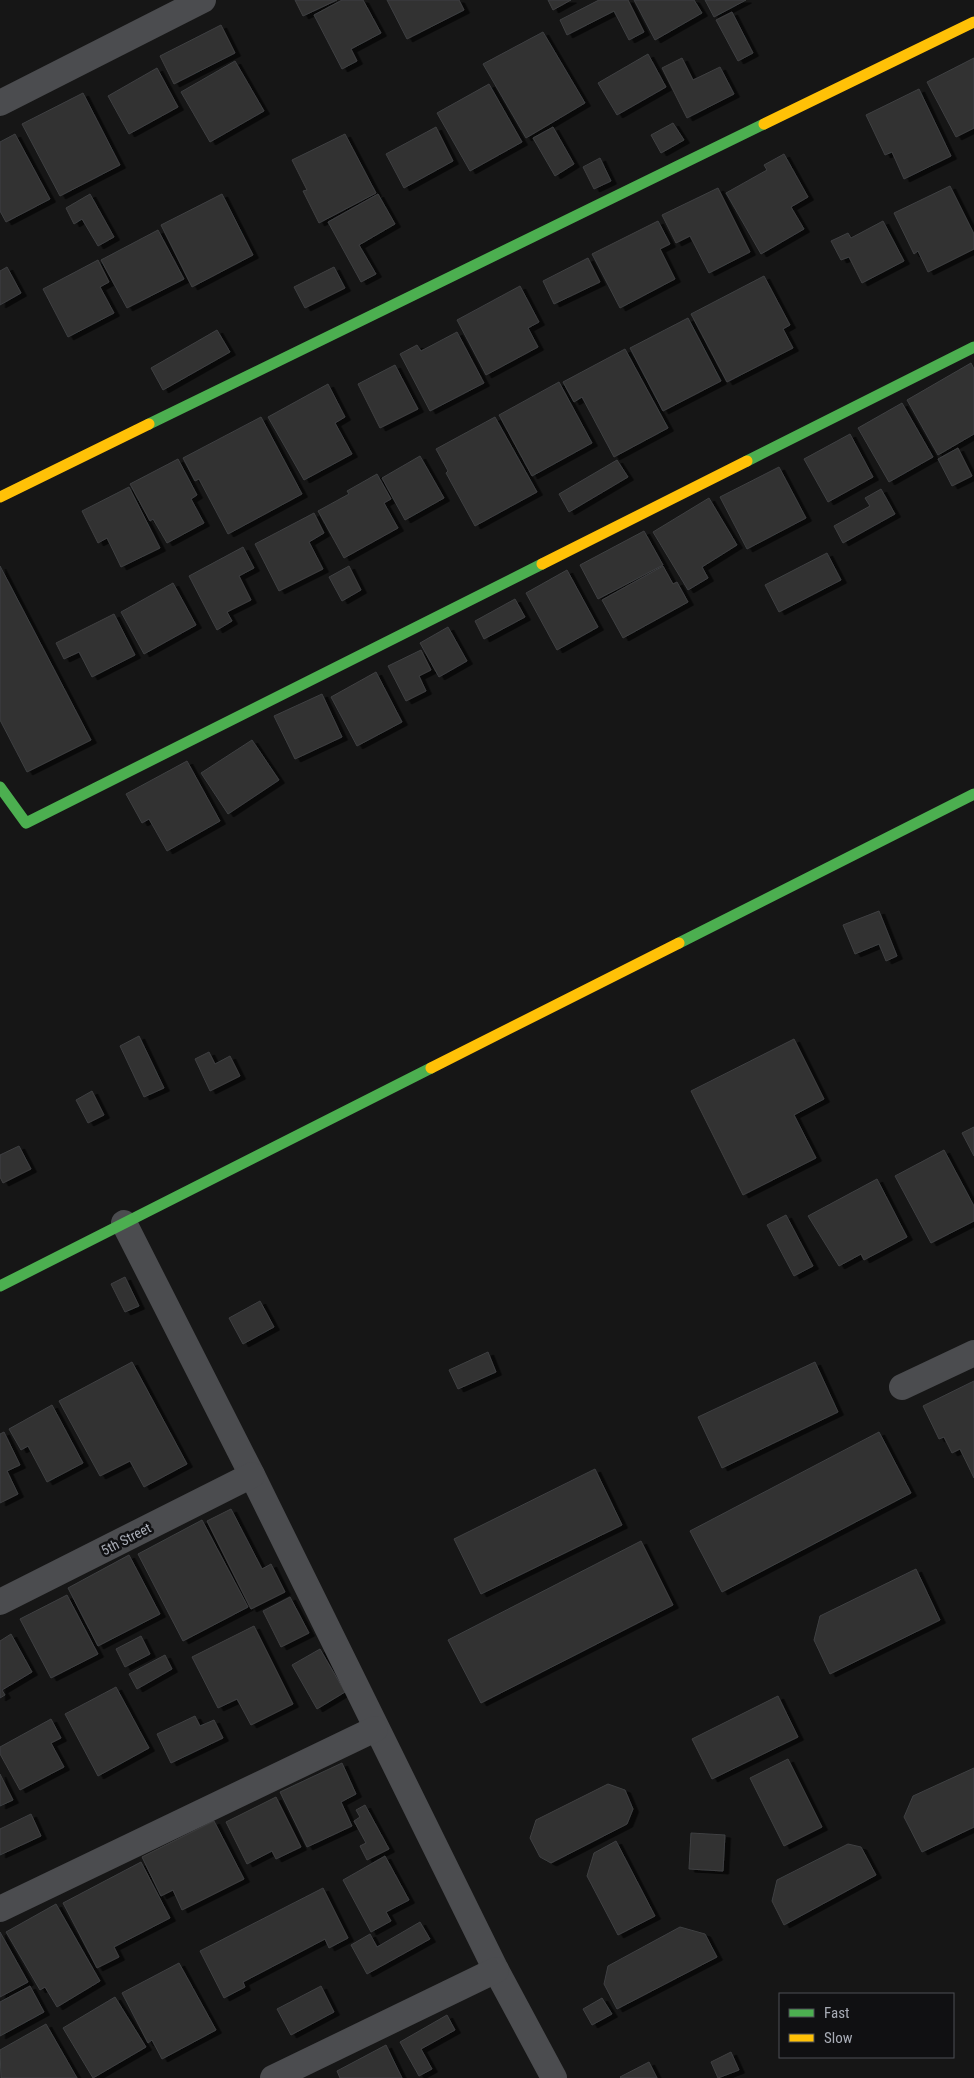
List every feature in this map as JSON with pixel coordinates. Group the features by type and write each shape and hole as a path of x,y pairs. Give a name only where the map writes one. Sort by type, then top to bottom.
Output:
{"street":[{"path":"0,103 203,0"},
{"path":"0,497 974,22"},
{"path":"0,788 26,823 974,346"},
{"path":"0,1286 974,794"},
{"path":"124,1223 252,1475 375,1729 496,1970 554,2078"},
{"path":"902,1387 974,1353"},
{"name":"5th Street","path":"0,1602 252,1475"},
{"path":"0,1910 375,1729"},
{"path":"273,2078 496,1970"}],"building":[{"path":"295,0 337,0 303,16"},
{"path":"342,0 363,0 381,33 351,49 357,61 342,69 314,15"},
{"path":"387,0 459,0 464,10 407,39"},
{"path":"548,0 571,0 553,10"},
{"path":"599,0 628,0 644,32 629,40 614,11 567,35 560,20"},
{"path":"634,0 694,0 702,13 655,40"},
{"path":"705,0 746,0 714,17"},
{"path":"732,12 753,53 738,61 716,20"},
{"path":"221,25 235,53 174,84 160,56"},
{"path":"543,32 585,103 526,138 483,64"},
{"path":"648,54 666,87 617,115 598,83"},
{"path":"682,58 693,80 720,67 734,94 687,118 662,68"},
{"path":"974,58 974,128 956,137 927,82"},
{"path":"235,61 264,111 210,142 181,92"},
{"path":"157,68 178,107 129,134 108,96"},
{"path":"489,84 522,142 470,171 437,113"},
{"path":"919,89 951,156 904,179 892,152 885,155 866,115"},
{"path":"83,93 120,165 60,196 22,124"},
{"path":"673,123 684,140 661,153 651,135"},
{"path":"436,127 453,161 404,188 386,154"},
{"path":"553,127 574,164 555,176 533,138"},
{"path":"15,134 50,199 6,222 0,211 0,142"},
{"path":"345,134 376,193 319,223 303,191 307,190 292,160"},
{"path":"784,154 808,197 791,207 804,229 761,254 726,193 767,170 764,165"},
{"path":"600,158 611,181 594,189 583,167"},
{"path":"950,186 974,234 974,249 928,272 918,251 914,254 894,213"},
{"path":"718,188 750,252 709,273 690,236 676,243 662,215"},
{"path":"90,194 114,237 98,246 82,219 74,224 66,208"},
{"path":"222,194 253,255 192,287 161,225"},
{"path":"378,194 395,224 359,245 376,274 361,282 328,222"},
{"path":"658,221 670,244 660,249 675,279 620,308 592,254"},
{"path":"883,221 904,261 862,283 849,257 841,260 831,241 848,233 851,238"},
{"path":"158,230 184,279 127,308 101,260"},
{"path":"588,258 600,282 554,304 543,281"},
{"path":"98,260 109,282 100,287 114,313 68,337 43,289"},
{"path":"7,267 21,293 0,305 0,271"},
{"path":"334,267 345,288 305,308 294,287"},
{"path":"764,276 790,325 783,329 793,348 727,382 691,314"},
{"path":"520,286 539,322 528,328 538,347 486,375 457,320"},
{"path":"688,318 721,381 663,411 630,348"},
{"path":"217,330 230,352 163,390 151,368"},
{"path":"457,332 484,383 430,411 400,354 417,345 421,351"},
{"path":"625,349 668,428 614,457 582,397 574,402 563,382"},
{"path":"971,363 974,369 974,434 938,455 907,400"},
{"path":"395,365 418,409 380,428 358,384"},
{"path":"559,382 592,443 532,476 499,415"},
{"path":"328,384 345,417 335,423 352,454 304,480 268,417"},
{"path":"902,403 933,457 889,482 858,428"},
{"path":"261,417 302,494 228,534 199,479 195,481 183,458"},
{"path":"495,417 537,492 475,526 446,473 448,471 436,449"},
{"path":"850,434 873,477 828,502 804,459"},
{"path":"958,448 972,476 952,486 938,459"},
{"path":"420,456 444,498 405,520 382,478"},
{"path":"178,459 197,495 191,499 204,523 167,543 153,519 150,521 130,484"},
{"path":"617,460 628,477 569,512 559,494"},
{"path":"779,467 806,518 747,549 720,497"},
{"path":"377,474 391,499 384,503 398,528 344,558 318,511 349,494 347,491"},
{"path":"129,487 160,548 121,567 107,538 98,543 82,511"},
{"path":"881,489 895,514 843,543 834,526 870,506 865,498"},
{"path":"709,498 737,545 702,567 708,578 688,590 653,532"},
{"path":"314,513 324,533 309,542 323,569 279,591 255,544"},
{"path":"644,531 663,565 598,599 580,565"},
{"path":"243,547 254,568 239,576 251,600 227,612 232,621 217,630 189,576"},
{"path":"827,553 841,580 779,612 765,585"},
{"path":"0,566 91,740 27,772 0,720"},
{"path":"349,566 361,590 342,601 329,577"},
{"path":"663,566 673,584 677,582 688,602 623,638 602,600"},
{"path":"567,570 598,627 557,650 526,593"},
{"path":"173,583 196,625 144,654 121,612"},
{"path":"515,599 525,617 484,639 475,621"},
{"path":"114,614 135,655 92,677 79,652 64,659 56,643"},
{"path":"448,627 467,661 439,677 420,643"},
{"path":"421,650 431,670 419,676 426,691 406,701 388,666"},
{"path":"376,672 402,722 357,746 331,697"},
{"path":"322,694 342,737 295,759 274,716"},
{"path":"252,740 279,780 228,814 201,773"},
{"path":"187,761 220,821 167,851 149,819 142,823 126,794"},
{"path":"879,911 897,956 886,961 879,944 855,954 843,925"},
{"path":"139,1036 164,1088 144,1097 120,1046"},
{"path":"794,1039 824,1099 794,1115 816,1158 743,1195 691,1091"},
{"path":"209,1052 215,1064 230,1056 240,1076 210,1091 195,1059"},
{"path":"92,1091 104,1115 88,1123 76,1100"},
{"path":"974,1127 974,1156 962,1133"},
{"path":"19,1146 31,1169 3,1183 0,1177 0,1155"},
{"path":"944,1150 974,1206 974,1221 931,1243 895,1176"},
{"path":"877,1179 907,1237 864,1260 861,1254 839,1266 808,1216"},
{"path":"786,1215 813,1266 794,1276 767,1225"},
{"path":"125,1277 139,1306 125,1312 111,1284"},
{"path":"260,1301 274,1327 243,1344 229,1318"},
{"path":"488,1352 496,1372 458,1389 449,1370"},
{"path":"132,1362 187,1464 144,1487 130,1461 100,1476 59,1401"},
{"path":"815,1362 838,1412 722,1468 698,1417"},
{"path":"974,1381 974,1478 960,1449 952,1453 944,1437 939,1439 923,1406"},
{"path":"52,1405 83,1463 47,1482 28,1446 21,1450 9,1429"},
{"path":"4,1432 20,1465 7,1471 18,1494 0,1503 0,1434"},
{"path":"879,1432 911,1493 722,1592 690,1531"},
{"path":"595,1469 622,1525 481,1594 454,1539"},
{"path":"231,1509 262,1569 271,1564 285,1592 251,1609 207,1521"},
{"path":"202,1520 248,1607 183,1641 138,1554"},
{"path":"641,1541 673,1605 481,1703 448,1640"},
{"path":"129,1555 160,1614 98,1646 68,1588"},
{"path":"916,1569 940,1620 830,1674 814,1640 820,1616"},
{"path":"67,1595 98,1654 51,1678 20,1619"},
{"path":"290,1597 309,1633 281,1647 263,1611"},
{"path":"254,1626 293,1704 251,1725 237,1699 218,1708 192,1657"},
{"path":"11,1634 32,1672 2,1690 5,1695 0,1698 0,1641"},
{"path":"141,1636 150,1654 125,1667 116,1649"},
{"path":"320,1649 345,1692 317,1709 292,1665"},
{"path":"165,1655 172,1669 137,1689 129,1674"},
{"path":"116,1687 149,1748 98,1776 65,1714"},
{"path":"778,1696 798,1737 712,1779 692,1739"},
{"path":"195,1716 200,1726 214,1720 223,1738 171,1763 157,1734"},
{"path":"51,1719 61,1738 51,1743 64,1767 20,1790 0,1754 0,1747"},
{"path":"788,1759 822,1827 784,1846 750,1778"},
{"path":"342,1763 356,1794 341,1802 352,1826 307,1847 280,1792"},
{"path":"974,1768 974,1827 922,1852 904,1817 913,1796"},
{"path":"0,1774 13,1800 0,1806"},
{"path":"608,1784 625,1790 633,1809 627,1824 551,1863 540,1857 530,1838 536,1820"},
{"path":"276,1797 301,1847 276,1859 272,1851 247,1864 226,1822"},
{"path":"365,1805 389,1849 367,1860 360,1846 366,1843 354,1821 360,1817 356,1810"},
{"path":"31,1814 41,1836 0,1855 0,1829"},
{"path":"214,1821 244,1879 182,1910 173,1890 161,1896 142,1857"},
{"path":"691,1833 725,1835 723,1871 689,1869"},
{"path":"616,1841 655,1916 618,1935 587,1876 594,1853"},
{"path":"848,1844 861,1847 876,1875 784,1925 772,1901 777,1880"},
{"path":"385,1856 409,1900 386,1912 391,1921 371,1932 343,1880"},
{"path":"141,1862 170,1918 114,1947 119,1957 97,1968 63,1903"},
{"path":"323,1888 348,1938 329,1948 325,1939 243,1982 245,1987 224,1998 200,1951"},
{"path":"56,1904 100,1981 57,2007 45,1987 40,1990 6,1932"},
{"path":"420,1922 430,1939 367,1974 351,1945 370,1934 377,1947"},
{"path":"680,1927 705,1934 717,1957 617,2009 604,1984 608,1966"},
{"path":"0,1932 28,1982 0,1997"},
{"path":"179,1963 216,2030 162,2059 152,2040 148,2043 122,1993"},
{"path":"30,1986 44,2012 0,2036 0,2002"},
{"path":"321,1986 334,2012 291,2035 277,2009"},
{"path":"115,1997 146,2047 93,2078 63,2028"},
{"path":"602,1998 612,2014 592,2025 583,2009"},
{"path":"447,2015 455,2030 421,2049 432,2069 419,2076 400,2042"},
{"path":"46,2024 77,2078 1,2078 0,2050"},
{"path":"386,2045 402,2078 340,2078 337,2071"},
{"path":"731,2052 739,2070 718,2078 711,2062"},
{"path":"649,2062 657,2078 620,2077"}],"traffic: fast":[{"path":"149,424 764,124"},
{"path":"747,461 974,347"},
{"path":"0,787 26,823 542,564"},
{"path":"679,943 974,794"},
{"path":"0,1286 431,1068"}],"traffic: slow":[{"path":"764,124 974,22"},
{"path":"0,497 149,424"},
{"path":"542,564 747,461"},
{"path":"431,1068 679,943"}]}
